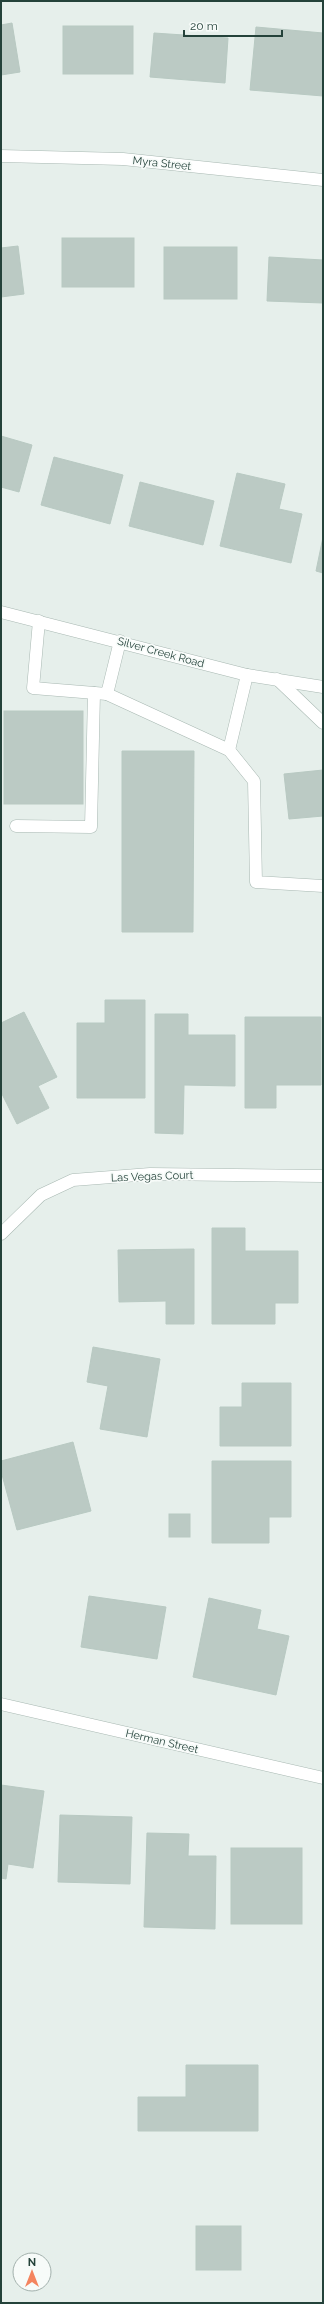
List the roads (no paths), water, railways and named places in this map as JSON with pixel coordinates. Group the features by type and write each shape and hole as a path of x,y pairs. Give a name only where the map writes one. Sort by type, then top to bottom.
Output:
{"street":[{"name":"Myra Street","path":"1,156 123,159 323,180"},
{"name":"Silver Creek Road","path":"1,612 120,641 248,675 323,687"},
{"path":"39,621 33,688 107,694 229,750 254,781 256,882 323,886"},
{"path":"107,694 120,641"},
{"path":"229,750 248,675"},
{"path":"277,679 323,723"},
{"path":"16,826 91,827 94,693"},
{"name":"Las Vegas Court","path":"1,1234 41,1195 74,1180 150,1174 323,1176"},
{"name":"Herman Street","path":"1,1704 323,1778"}]}
